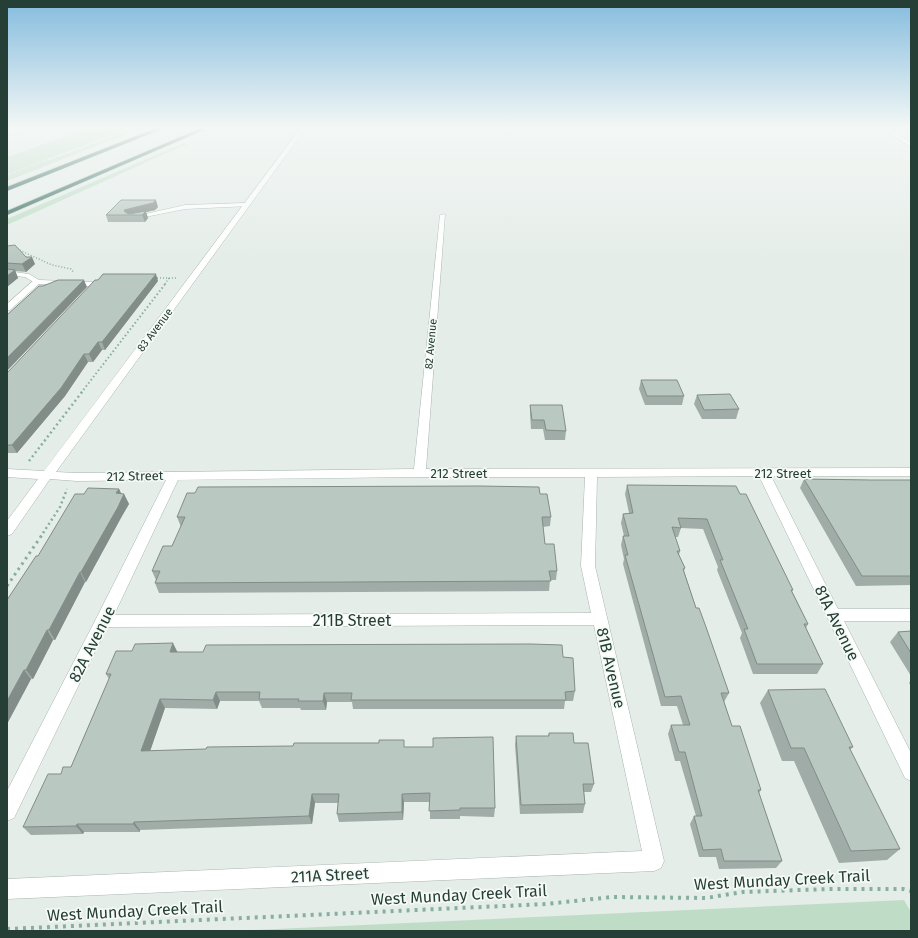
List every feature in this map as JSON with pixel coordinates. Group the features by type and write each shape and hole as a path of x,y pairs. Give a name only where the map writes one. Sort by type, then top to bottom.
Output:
{"highway":[{"path":"7,189 49,173"},
{"path":"7,213 102,173"}],"street":[{"name":"83 Avenue","path":"7,531 271,173"},
{"name":"82 Avenue","path":"420,473 442,215"},
{"path":"7,308 37,282"},
{"name":"212 Street","path":"7,473 77,477 420,473 911,472"},
{"name":"81B Avenue","path":"591,473 588,566 654,861"},
{"name":"81A Avenue","path":"763,473 911,772"},
{"name":"82A Avenue","path":"7,810 103,621 174,476"},
{"path":"833,615 911,615"},
{"name":"211B Street","path":"103,621 600,619"},
{"name":"211A Street","path":"7,889 654,861"}],"lane":[{"path":"131,218 185,207 247,205"},
{"path":"7,273 27,275 37,282 96,284 85,295"}],"path":[{"path":"7,244 57,267 72,269 76,276"},
{"path":"27,465 169,278 153,278"},
{"path":"7,586 60,506 68,492 67,486"},
{"name":"West Munday Creek Trail","path":"7,929 546,904 612,897 706,898 743,892 829,889 903,889 911,891"}],"green space":[{"path":"16,173 28,173 7,181 7,176"},
{"path":"115,173 123,173 7,225 7,219"},
{"path":"904,900 911,912 911,931 231,931"}],"building":[{"path":"121,200 156,200 153,203 124,210 129,214 146,211 142,215 106,215"},
{"path":"15,245 26,257 32,257 22,264 7,263 7,246"},
{"path":"7,269 15,270 7,276"},
{"path":"103,274 156,274 102,342 98,342 89,354 84,354 61,388 12,445 7,445 7,373 95,280 98,280"},
{"path":"58,280 84,280 7,358 7,315 39,286 43,286"},
{"path":"641,380 677,380 684,396 647,396"},
{"path":"730,394 739,409 704,410 697,395"},
{"path":"530,405 562,405 566,431 546,430 544,420 532,420"},
{"path":"804,479 911,480 911,576 862,576"},
{"path":"627,485 736,486 740,494 746,494 808,624 804,624 823,664 757,664 744,629 748,629 720,560 723,560 707,519 678,518 681,528 672,527 680,551 677,551 685,568 683,569 696,608 699,608 729,693 721,693 732,726 740,726 761,790 758,790 782,861 724,861 721,849 703,850 694,816 702,816 685,752 679,752 671,725 690,725 681,696 665,697 625,555 628,555 623,536 629,536 623,514 633,513"},
{"path":"198,487 539,487 540,494 547,494 551,517 542,517 545,544 554,544 557,571 549,571 551,581 155,583 160,571 152,571 163,546 172,546 185,517 177,517 187,493 195,493"},
{"path":"88,488 119,489 116,493 124,494 49,630 47,630 26,670 24,670 7,701 7,600 36,556 38,556 75,494 84,494"},
{"path":"911,631 911,653 898,632"},
{"path":"173,643 170,652 203,652 206,645 562,645 563,657 573,658 575,691 565,692 566,700 351,700 352,693 324,693 323,701 298,701 299,699 259,699 260,692 216,692 213,700 160,699 141,751 206,749 207,747 293,746 294,743 379,743 379,740 404,740 404,747 433,747 433,738 493,737 495,808 460,808 460,810 429,811 430,793 402,794 402,812 337,814 339,794 312,794 309,816 134,822 133,824 77,824 76,826 23,827 48,774 61,774 63,767 71,767 111,674 106,674 116,651 132,651 135,644"},
{"path":"825,689 853,747 849,747 900,849 851,851 804,748 791,748 768,690"},
{"path":"549,733 573,733 574,743 588,743 594,784 583,784 585,804 521,805 516,736 549,736"}]}
